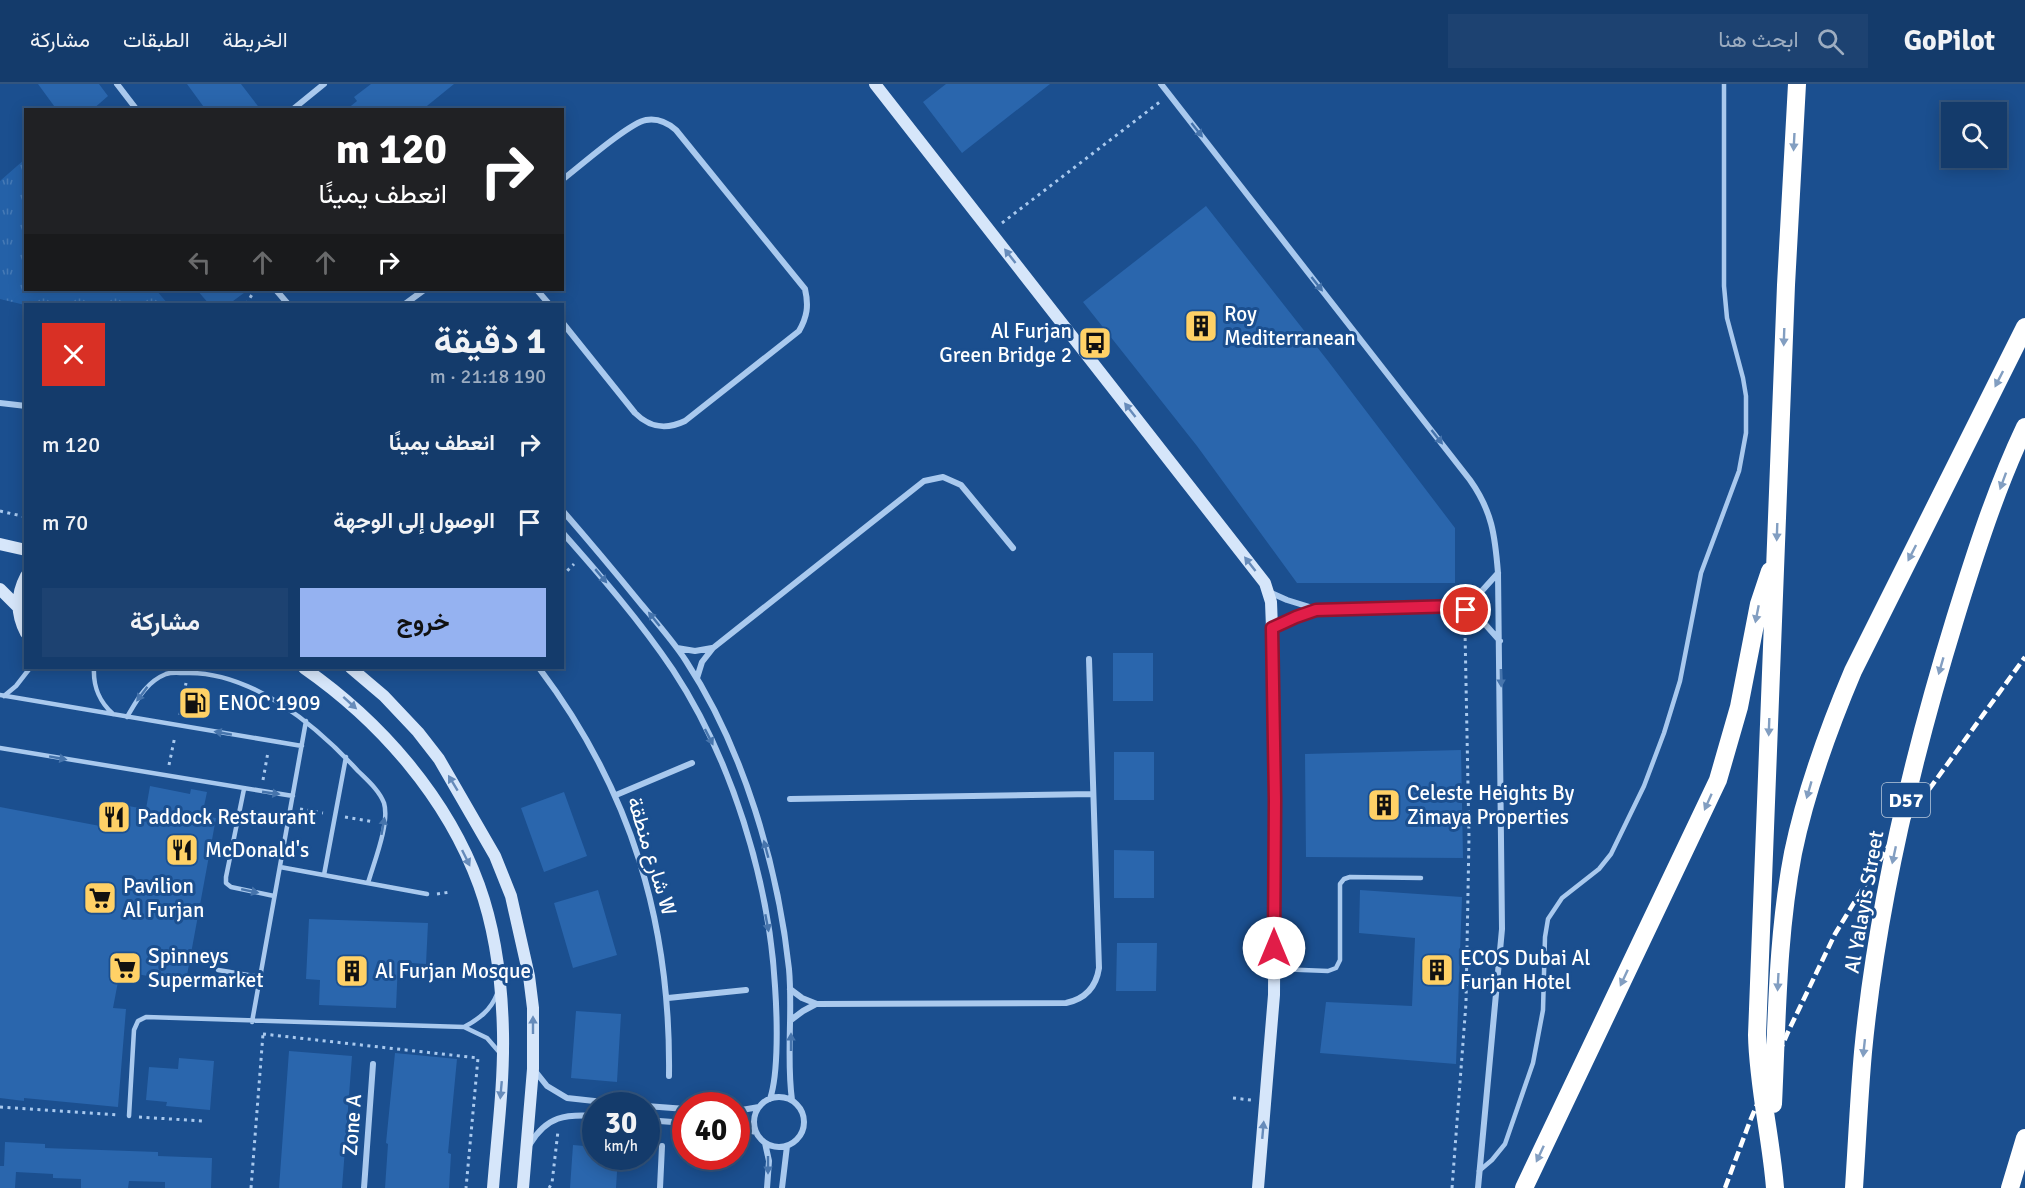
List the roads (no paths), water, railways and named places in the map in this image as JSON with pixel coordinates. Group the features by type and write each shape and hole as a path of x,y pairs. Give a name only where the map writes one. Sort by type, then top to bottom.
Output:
{"highway":[{"path":"1775,1188 1757,1035 1786,285 1797,84"},
{"path":"1771,1145 1778,980 1784,916 1794,853 1808,791 1828,730 1853,671 2025,327"},
{"name":"Al Yalayis Street","path":"1854,1188 1863,1052 1874,969 1888,884 1912,772 1940,666 1971,568 2015,448 2025,427"},
{"path":"1524,1188 1718,780 1738,707 1759,604 1776,558"},
{"path":"2010,1188 2025,1138"}],"street":[{"path":"117,84 135,108"},
{"path":"294,108 324,84"},
{"path":"875,84 1269,591 1272,628 1275,800 1274,1001 1258,1188"},
{"path":"1161,84 1479,493 1492,521 1498,573 1500,641 1502,929 1478,1188"},
{"path":"564,178 637,123 656,120 670,125 805,289 808,300 804,321 799,331 684,421 665,427 648,423 635,413 564,324"},
{"path":"277,291 287,303"},
{"path":"406,303 423,291"},
{"path":"538,291 548,303"},
{"path":"0,403 24,406"},
{"path":"697,678 702,662 713,648 919,484 930,478 943,477 960,485 1012,548"},
{"path":"564,512 677,648 697,678 730,744 758,819 784,932 790,989 792,1100"},
{"path":"564,534 607,584 673,671 717,751 730,786 754,861 773,962 776,1007 774,1083 770,1099"},
{"path":"0,544 24,550"},
{"path":"1272,628 1316,610 1457,606 1480,593 1498,573"},
{"path":"24,581 19,592 18,607 20,623 24,630"},
{"path":"0,590 18,607"},
{"path":"1269,591 1316,610"},
{"path":"1457,606 1474,615 1493,631 1500,641"},
{"path":"677,648 695,651 713,648"},
{"path":"790,989 802,998 817,1004 1066,1003 1081,998 1094,986 1099,968 1089,659"},
{"path":"305,669 340,694 373,723 402,756 428,791 451,829 478,884 492,933 500,982 504,1058 493,1188"},
{"path":"352,669 384,696 418,732 439,759 495,856 511,896 529,976 533,1008 533,1070 523,1188"},
{"name":"شارع منطقة W","path":"540,669 560,695 592,746 616,795 638,852 654,912 668,998 669,1076"},
{"path":"616,795 692,763"},
{"path":"790,799 1093,794"},
{"path":"668,998 746,990"},
{"path":"791,1020 817,1004"},
{"name":"Zone A","path":"364,1188 373,1064"},
{"path":"533,1070 546,1086 567,1098 582,1100"},
{"path":"765,1143 772,1146 788,1146 801,1134 804,1126 802,1111 792,1100 777,1097 770,1099 760,1107 755,1115 756,1132 765,1143 769,1161 767,1188"},
{"path":"750,1109 760,1107"},
{"path":"527,1150 541,1130 560,1118 571,1114 582,1115"},
{"path":"750,1130 756,1132"},
{"path":"660,1188 662,1146"},
{"path":"782,1188 788,1146"}],"lane":[{"path":"1479,1171 1505,1144 1533,1062 1543,1010 1545,937 1548,920 1562,898 1599,869 1611,854 1644,786 1664,733 1680,681 1701,573 1733,489 1744,452 1746,396 1727,318 1724,286 1724,84"},
{"path":"2,695 16,686 29,669"},
{"path":"94,669 97,694 113,714"},
{"path":"127,717 142,692 154,680 168,674 195,672 219,676 250,687 306,721 346,757 384,803 384,824 368,883"},
{"path":"2,695 302,746"},
{"path":"252,1022 306,721"},
{"path":"0,748 293,796"},
{"path":"324,875 346,757"},
{"path":"244,789 226,883 274,896"},
{"path":"280,867 427,894"},
{"path":"1274,969 1328,971 1336,968 1340,960 1340,884 1344,879 1350,877 1421,878"},
{"path":"218,970 260,977"},
{"path":"464,1027 477,1020 488,1010 496,997 500,982"},
{"path":"129,1116 134,1030 138,1021 147,1017 464,1027 487,1038 504,1058"}],"railway":[{"path":"1725,1188 1750,1121 1788,1032 1835,934 1891,842 2025,657"}],"place":[{"name":"Roy Mediterranean","path":"1201,326"},
{"name":"Al Furjan Green Bridge 2","path":"1095,343"},
{"name":"ENOC 1909","path":"195,703"},
{"name":"Celeste Heights By Zimaya Properties","path":"1384,805"},
{"name":"Paddock Restaurant","path":"114,817"},
{"name":"McDonald's","path":"182,850"},
{"name":"Pavilion Al Furjan","path":"100,898"},
{"name":"Spinneys Supermarket","path":"125,968"},
{"name":"ECOS Dubai Al Furjan Hotel","path":"1437,970"},
{"name":"Al Furjan Mosque","path":"352,971"}]}
